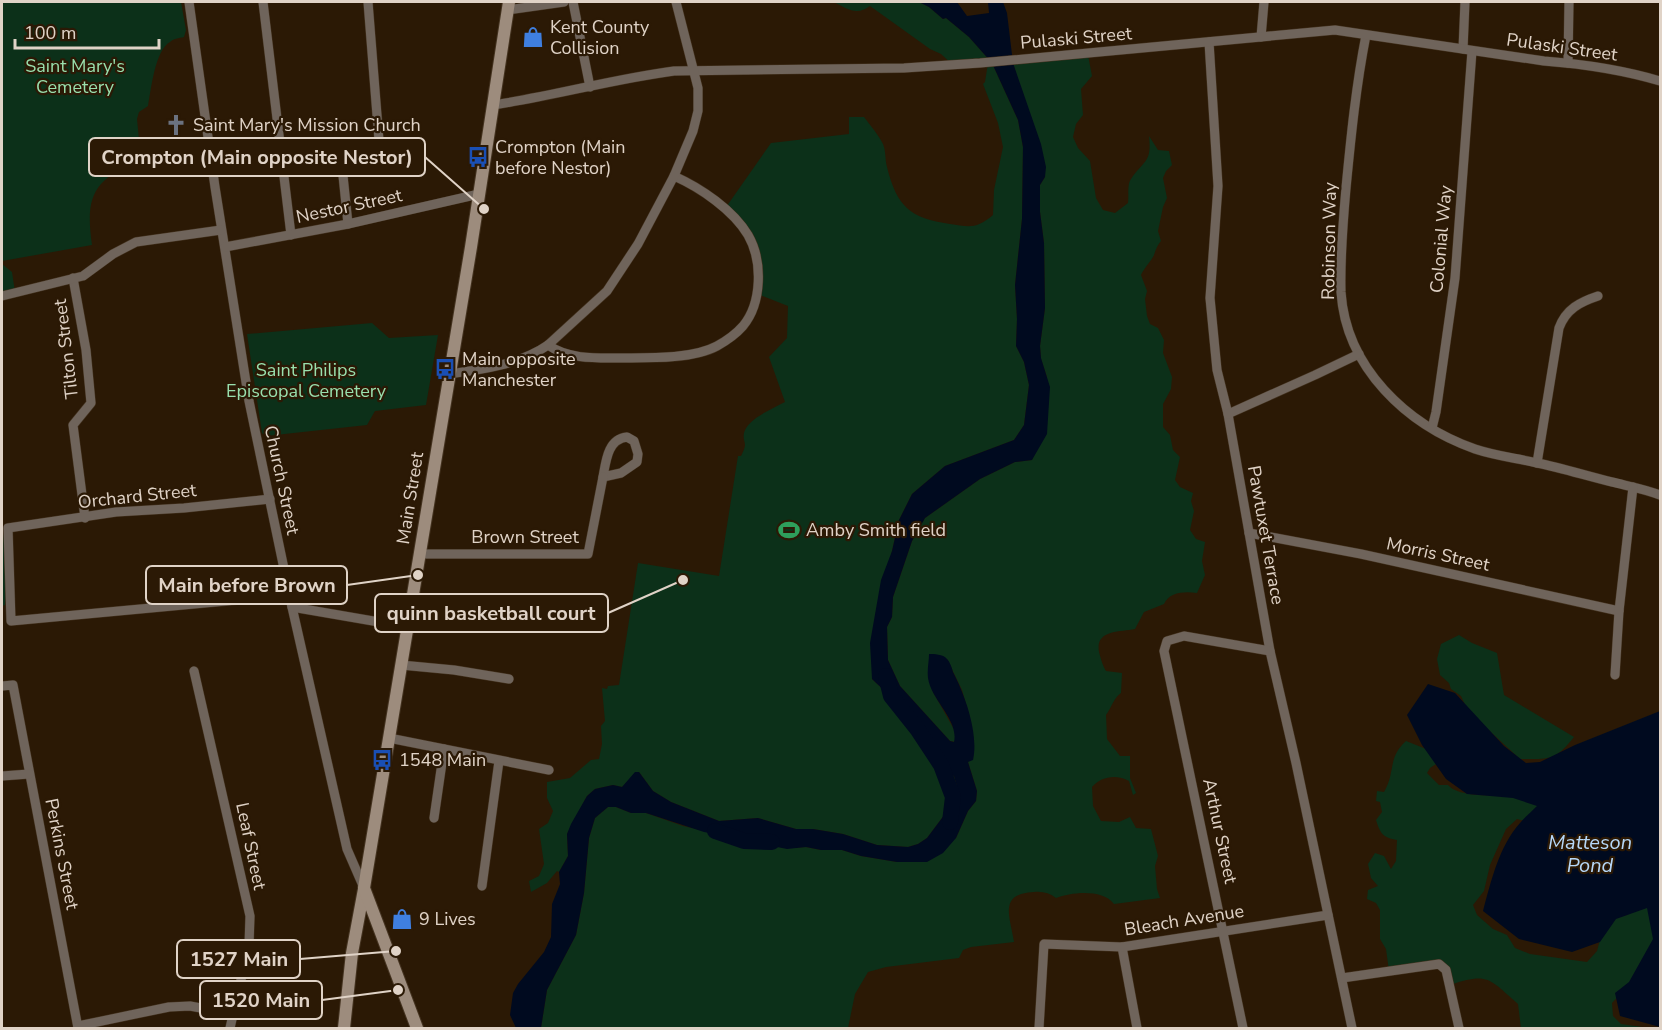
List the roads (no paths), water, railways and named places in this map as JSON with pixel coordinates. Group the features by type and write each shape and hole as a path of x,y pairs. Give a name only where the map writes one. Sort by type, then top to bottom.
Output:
{"main road":[{"name":"Main Street","path":"344,1028 352,953 408,627 508,6"},
{"path":"364,888 417,1029"}],"street":[{"name":"Church Street","path":"189,2 221,230 249,401 292,607 347,849 364,888"},
{"path":"263,2 291,234"},
{"path":"348,224 342,166 380,153 368,2"},
{"path":"508,6 564,2"},
{"path":"573,2 590,87"},
{"path":"448,374 471,371 539,352 608,291 638,244 674,176 693,131 698,111 698,88 676,2"},
{"path":"1261,37 1264,2"},
{"name":"Colonial Way","path":"1432,428 1437,412 1455,278 1468,50 1465,2"},
{"path":"1568,63 1569,2"},
{"name":"Pulaski Street","path":"493,105 540,98 643,75 694,71 883,68 980,63 1335,30 1568,63 1660,81"},
{"name":"Robinson Way","path":"1366,35 1353,109 1343,223 1341,294 1344,313 1359,354 1370,374 1385,393 1432,428 1475,448 1499,456 1537,463 1660,495"},
{"name":"Pawtuxet Terrace","path":"1209,42 1218,186 1210,298 1217,370 1228,414 1270,651 1352,1029"},
{"path":"548,345 559,353 600,358 657,358 715,347 742,327 755,302 758,289 757,263 748,236 726,210 690,183 674,176"},
{"name":"Nestor Street","path":"225,247 348,224 479,194"},
{"path":"2,296 83,276 113,254 136,242 221,230"},
{"name":"Tilton Street","path":"73,278 86,350 91,403 73,425 85,518"},
{"path":"1537,463 1562,318 1572,308 1598,296"},
{"path":"1228,414 1359,354"},
{"name":"Brown Street","path":"420,554 588,554 606,460 613,444 620,438 630,438 634,441 638,454 636,462 621,473 603,477"},
{"path":"1615,675 1619,611 1633,487"},
{"name":"Orchard Street","path":"270,499 116,512 8,528 11,621 290,595"},
{"name":"Morris Street","path":"1249,533 1361,554 1619,611"},
{"path":"292,607 408,627"},
{"name":"Arthur Street","path":"1243,1029 1164,651 1167,641 1184,636 1270,651"},
{"path":"401,665 454,670 509,679"},
{"name":"Leaf Street","path":"194,671 249,916 249,945 230,1029"},
{"name":"Perkins Street","path":"2,686 13,685 78,1027"},
{"path":"389,738 549,770"},
{"path":"434,818 444,749"},
{"path":"482,886 499,761"},
{"path":"2,776 29,774"},
{"name":"Bleach Avenue","path":"1039,1029 1044,944 1122,947 1328,915"},
{"path":"1122,947 1137,1029"},
{"path":"1342,978 1438,964 1446,970 1459,1029"},
{"path":"78,1027 169,1007 190,1006 233,1014"}],"water":[{"path":"919,2 957,2 967,16 989,13 988,2 1003,2 1007,13 1013,63 1041,144 1046,167 1045,177 1040,185 1045,308 1040,346 1041,358 1050,387 1047,434 1032,460 1015,462 980,479 925,518 912,541 893,597 892,617 887,627 888,660 900,686 950,741 954,742 949,718 930,686 929,654 943,656 950,663 966,703 972,727 973,760 968,762 977,791 976,801 968,811 956,838 943,853 927,862 897,862 861,856 842,850 806,847 787,849 704,832 646,813 631,813 616,807 608,807 595,818 589,838 584,893 576,935 547,990 541,1028 516,1028 510,1015 513,993 544,952 551,937 552,904 560,884 559,872 568,856 567,834 587,796 595,789 613,785 622,787 635,772 639,772 653,791 671,802 719,821 758,818 796,829 843,834 877,845 908,847 927,838 951,806 957,786 954,776 944,770 931,745 914,721 872,679 870,643 881,580 892,551 899,520 912,494 945,466 1014,440 1024,425 1029,385 1024,362 1016,346 1015,285 1022,219 1023,147 1018,120 992,63 969,37 946,18 943,19"},
{"name":"Matteson Pond","path":"1428,684 1455,693 1504,746 1526,763 1540,762 1575,745 1660,711 1660,1027 1620,1016 1615,993 1629,982 1653,939 1647,908 1616,919 1600,942 1572,952 1519,939 1483,911 1506,842 1537,806 1513,798 1467,794 1446,779 1422,745 1407,715"}],"waterway":[{"path":"886,676 891,696 918,730 941,765 953,797 950,822"},
{"path":"715,831 744,841 772,842"}],"place":[{"name":"Kent County Collision","path":"533,37"},
{"name":"Saint Mary's Mission Church","path":"176,125"},
{"name":"Crompton (Main before Nestor)","path":"478,157"},
{"name":"Crompton (Main opposite Nestor)","path":"484,209"},
{"name":"Main opposite Manchester","path":"445,369"},
{"name":"Amby Smith field","path":"789,530"},
{"name":"Main before Brown","path":"418,575"},
{"name":"quinn basketball court","path":"683,580"},
{"name":"1548 Main","path":"382,760"},
{"name":"9 Lives","path":"402,919"},
{"name":"1527 Main","path":"396,951"},
{"name":"1520 Main","path":"398,990"}],"park label":[{"name":"Saint Mary's Cemetery","path":"75,76"},
{"name":"Saint Philips Episcopal Cemetery","path":"306,380"}]}
